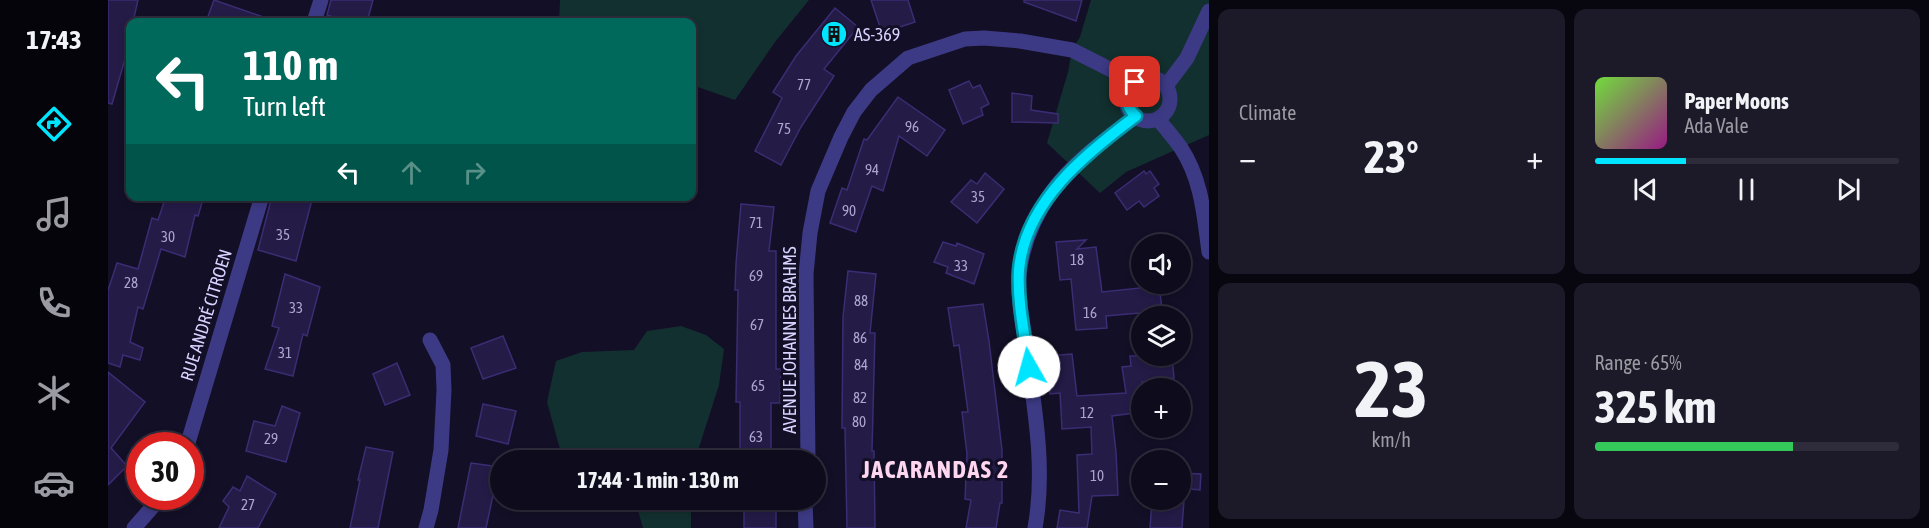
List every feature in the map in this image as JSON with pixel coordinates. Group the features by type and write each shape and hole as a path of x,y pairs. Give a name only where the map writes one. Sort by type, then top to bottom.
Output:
{"street":[{"path":"315,18 321,0"},
{"path":"1166,86 1187,58 1209,11"},
{"name":"AVENUE JOHANNES BRAHMS","path":"808,450 806,274 810,233 818,191 841,137 854,112 871,90 908,58 965,39 984,38 1020,41 1072,50 1135,82"},
{"path":"1148,77 1161,81 1166,86 1169,91 1169,104 1167,110 1158,118 1146,121 1131,112 1127,99 1130,87 1135,82 1148,77"},
{"path":"1035,528 1040,466 1019,270 1026,240 1035,219 1052,192 1075,166 1136,116"},
{"path":"1158,118 1181,149 1194,174 1203,202 1209,252"},
{"name":"RUE ANDRÉ CITROEN","path":"191,432 260,201"},
{"path":"426,528 441,450 444,390 442,365 429,340"},
{"path":"134,528 150,510"},
{"path":"805,510 806,528"}],"green space":[{"path":"560,0 809,0 775,42 735,100 696,86 696,18 559,18"},
{"path":"1091,0 1209,0 1209,135 1126,172 1100,193 1047,143 1068,72 1072,50 1080,37"},
{"path":"681,326 706,335 724,349 719,385 698,450 560,450 547,402 556,361 582,352 634,350 647,331"},
{"path":"638,510 691,510 691,528 643,528"}],"building":[{"path":"108,0 138,0 134,18 126,18 126,59 112,104 108,103"},
{"path":"214,0 266,18 207,18"},
{"path":"331,0 373,0 368,18 337,18 327,15"},
{"path":"871,0 908,0 915,22 882,33"},
{"path":"1024,0 1082,0 1076,21 1024,2"},
{"path":"835,8 858,27 824,69 834,76 801,127 781,165 755,151 782,98 773,92 796,56"},
{"path":"969,81 973,88 980,85 989,104 981,108 983,115 963,124 949,90"},
{"path":"1012,93 1032,96 1031,110 1058,114 1058,123 1012,122"},
{"path":"898,97 945,130 927,156 899,136 883,191 872,186 856,232 830,223 842,188 847,190 864,139 867,140"},
{"path":"1144,171 1146,174 1150,171 1159,184 1154,188 1159,196 1144,207 1139,201 1127,210 1115,193"},
{"path":"985,173 1004,189 977,223 951,202 971,180 977,184"},
{"path":"164,201 202,201 198,216 195,215 185,257 161,249 143,309 138,307 130,342 143,348 140,360 123,355 120,367 108,363 108,290 117,263 138,269 152,218 158,220"},
{"path":"271,201 312,201 296,261 258,250"},
{"path":"741,204 774,207 769,251 776,251 776,369 781,369 780,403 771,403 771,450 740,450 740,402 736,402 738,290 735,290"},
{"path":"1086,240 1077,249 1096,247 1102,292 1131,289 1131,294 1160,294 1162,306 1131,306 1131,314 1106,316 1107,328 1076,330 1071,279 1060,280 1056,242"},
{"path":"943,242 956,246 957,243 984,254 974,284 946,273 948,267 934,262"},
{"path":"848,271 876,274 870,333 875,333 872,451 874,451 875,528 847,528 845,428 842,428 843,317"},
{"path":"285,274 320,287 307,336 303,334 293,376 265,369 279,328 272,326"},
{"path":"983,304 1002,450 1002,503 1000,503 996,528 966,528 971,500 965,499 967,454 962,412 968,412 959,345 954,346 948,308"},
{"path":"503,336 516,368 483,379 471,348"},
{"path":"1072,354 1077,396 1126,393 1122,367 1173,366 1174,378 1131,378 1131,413 1112,416 1118,495 1092,496 1087,528 1057,528 1060,510 1079,513 1077,455 1092,454 1091,427 1062,429 1060,393 1050,394 1047,356"},
{"path":"397,363 410,395 385,405 373,374"},
{"path":"108,372 145,402 111,448 126,467 108,485"},
{"path":"483,404 516,411 508,444 476,436"},
{"path":"282,406 300,413 286,462 246,451 254,421 275,426"},
{"path":"366,447 393,452 378,528 350,528 360,480 358,480"},
{"path":"471,463 490,466 490,509 486,528 458,528"},
{"path":"1191,474 1201,474 1200,490 1191,489"},
{"path":"247,476 276,494 258,528 219,528 229,507 223,501 233,487 240,491"},
{"path":"744,510 776,510 776,528 744,528"},
{"path":"1151,510 1183,510 1182,528 1150,528"}],"place":[{"name":"AS-369","path":"834,34"}],"district":[{"name":"JACARANDAS 2","path":"936,469"}],"route":[{"path":"1029,367 1019,270 1026,240 1035,219 1052,192 1075,166 1136,116 1131,112 1127,99 1130,87 1135,82"}]}
